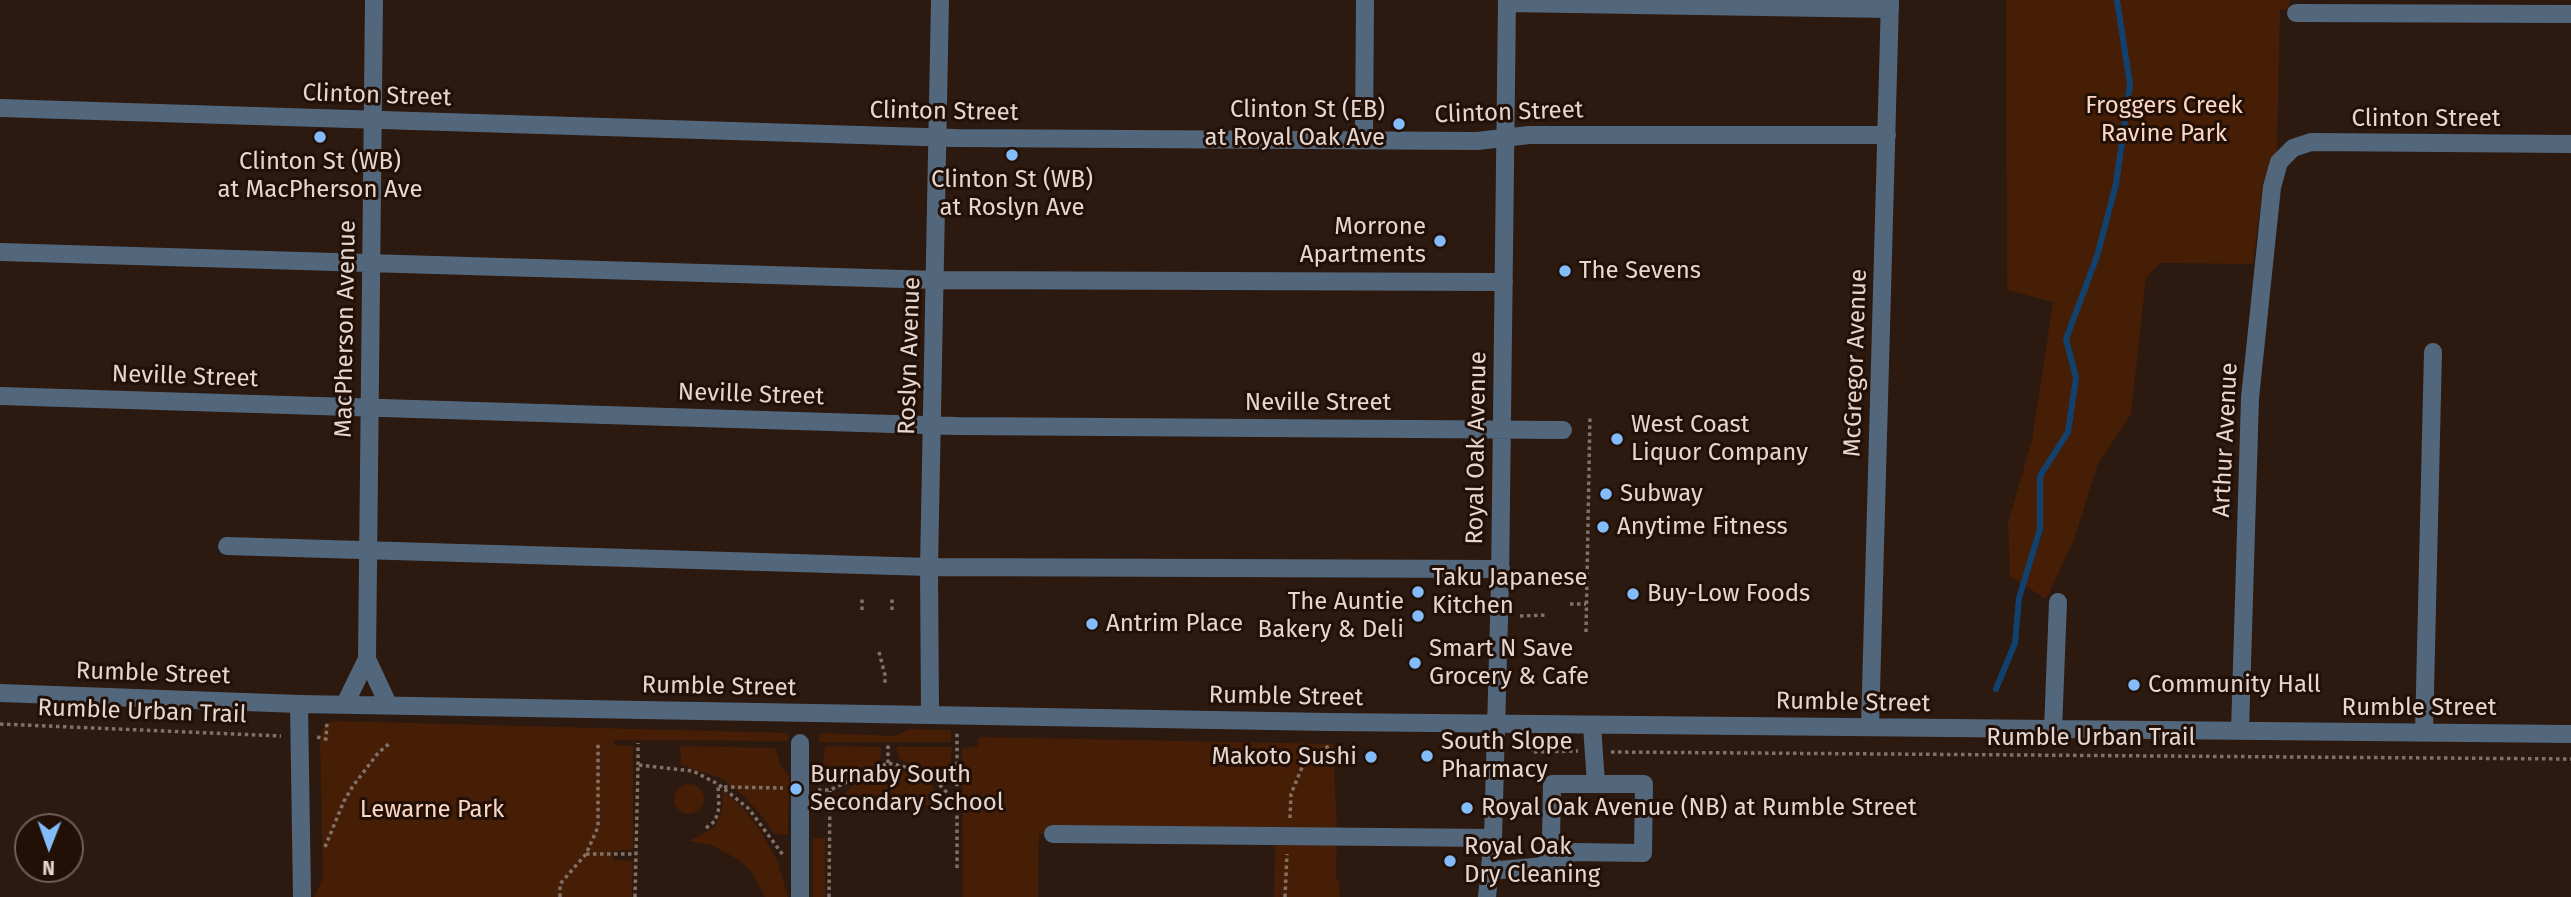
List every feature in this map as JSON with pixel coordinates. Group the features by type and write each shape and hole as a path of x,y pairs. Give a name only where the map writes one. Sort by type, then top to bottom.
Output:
{"street":[{"name":"MacPherson Avenue","path":"345,704 367,659 374,0"},
{"name":"Roslyn Avenue","path":"930,714 929,567 937,280 940,0"},
{"path":"1364,139 1365,0"},
{"path":"1507,1 1890,5"},
{"name":"Royal Oak Avenue","path":"1487,897 1493,838 1500,569 1507,1"},
{"name":"McGregor Avenue","path":"1870,727 1890,5"},
{"path":"2296,13 2571,14"},
{"name":"Clinton Street","path":"0,108 937,137 1477,141 1529,135 1886,135"},
{"name":"Clinton Street","path":"2285,155 2293,148 2311,142 2571,144"},
{"name":"Arthur Avenue","path":"2240,731 2250,398 2272,187 2275,171 2285,155"},
{"path":"0,252 937,280 1504,282"},
{"path":"2424,733 2433,352"},
{"name":"Neville Street","path":"0,396 933,425 1563,430"},
{"path":"227,546 929,567 1500,569"},
{"path":"2053,730 2058,602"},
{"name":"MacPherson Avenue","path":"367,659 388,704"},
{"name":"Rumble Street","path":"0,693 299,705 388,704 1496,725 2571,734"},
{"path":"299,705 302,897"},
{"path":"1591,726 1596,783"},
{"path":"800,743 800,897"},
{"path":"1489,872 1545,866 1574,852 1643,853 1644,784 1552,784 1551,840 1545,866"},
{"path":"1053,834 1493,838"}],"path":[{"path":"1586,632 1590,415"},
{"path":"862,597 862,610"},
{"path":"892,597 892,610"},
{"path":"1570,604 1586,604"},
{"path":"1520,616 1548,615"},
{"path":"879,652 885,686"},
{"name":"Rumble Urban Trail","path":"0,724 282,736"},
{"path":"320,737 326,739 327,724"},
{"path":"957,729 957,868"},
{"path":"325,847 344,801 377,753 391,741"},
{"path":"560,897 559,884 586,855 598,827 598,742"},
{"path":"635,897 638,743"},
{"path":"888,744 888,764"},
{"path":"1531,745 1531,752 1576,751"},
{"path":"1285,897 1292,794 1303,765 1318,751 1330,746"},
{"name":"Rumble Urban Trail","path":"1610,752 2571,759"},
{"path":"720,785 830,790 888,764 914,769 935,780 957,803"},
{"path":"638,765 693,771 720,785 749,809 783,856 800,873"},
{"path":"706,828 715,821 719,808 720,785"},
{"path":"829,897 830,790"},
{"path":"586,855 636,854"}],"green space":[{"name":"Froggers Creek Ravine Park","path":"2006,0 2290,0 2289,9 2280,10 2277,150 2263,183 2253,264 2160,263 2146,278 2131,414 2097,466 2074,540 2046,599 2010,576 2008,523 2032,440 2053,302 2007,290"},
{"name":"Lewarne Park","path":"334,721 788,733 788,741 614,740 614,745 633,746 633,849 613,851 613,860 633,861 632,897 314,897 323,878 320,737 324,726"},
{"path":"909,729 951,730 951,742 819,742 820,733 895,736"},
{"path":"979,737 1333,744 1337,830 1336,880 1339,881 1340,897 1274,897 1275,836 1039,834 1038,897 963,897 962,749 978,746"},
{"path":"680,746 776,748 781,766 789,776 788,835 774,834 744,796 723,779 681,765"},
{"path":"825,746 881,747 881,757 875,764 843,782 821,784"},
{"path":"896,747 952,747 950,770 942,775 929,773 899,759"},
{"path":"887,771 907,772 927,781 950,805 926,805 925,801 900,796 899,804 892,800 888,804 888,796 882,796 862,800 861,805 841,805 844,794 860,779"},
{"path":"689,784 700,788 704,799 700,810 689,814 678,810 674,799 678,788"},
{"path":"723,791 742,807 760,830 777,859 788,897 765,897 751,871 739,860 711,845 689,841 715,827 722,811"},
{"path":"813,838 825,838 825,897 813,897"}],"waterway":[{"path":"1996,689 2015,643 2019,598 2040,529 2040,476 2068,432 2076,378 2066,339 2097,256 2116,184 2130,84 2117,0"}],"place":[{"name":"Clinton St (EB) at Royal Oak Ave","path":"1399,124"},
{"name":"Clinton St (WB) at MacPherson Ave","path":"320,137"},
{"name":"Clinton St (WB) at Roslyn Ave","path":"1012,155"},
{"name":"Morrone Apartments","path":"1440,241"},
{"name":"The Sevens","path":"1565,271"},
{"name":"West Coast Liquor Company","path":"1617,439"},
{"name":"Subway","path":"1606,494"},
{"name":"Anytime Fitness","path":"1603,527"},
{"name":"Taku Japanese Kitchen","path":"1418,592"},
{"name":"Buy-Low Foods","path":"1633,594"},
{"name":"The Auntie Bakery & Deli","path":"1418,616"},
{"name":"Antrim Place","path":"1092,624"},
{"name":"Smart N Save Grocery & Cafe","path":"1415,663"},
{"name":"Community Hall","path":"2134,685"},
{"name":"South Slope Pharmacy","path":"1427,756"},
{"name":"Makoto Sushi","path":"1371,757"},
{"name":"Burnaby South Secondary School","path":"796,789"},
{"name":"Royal Oak Avenue (NB) at Rumble Street","path":"1467,808"},
{"name":"Royal Oak Dry Cleaning","path":"1450,861"}]}
